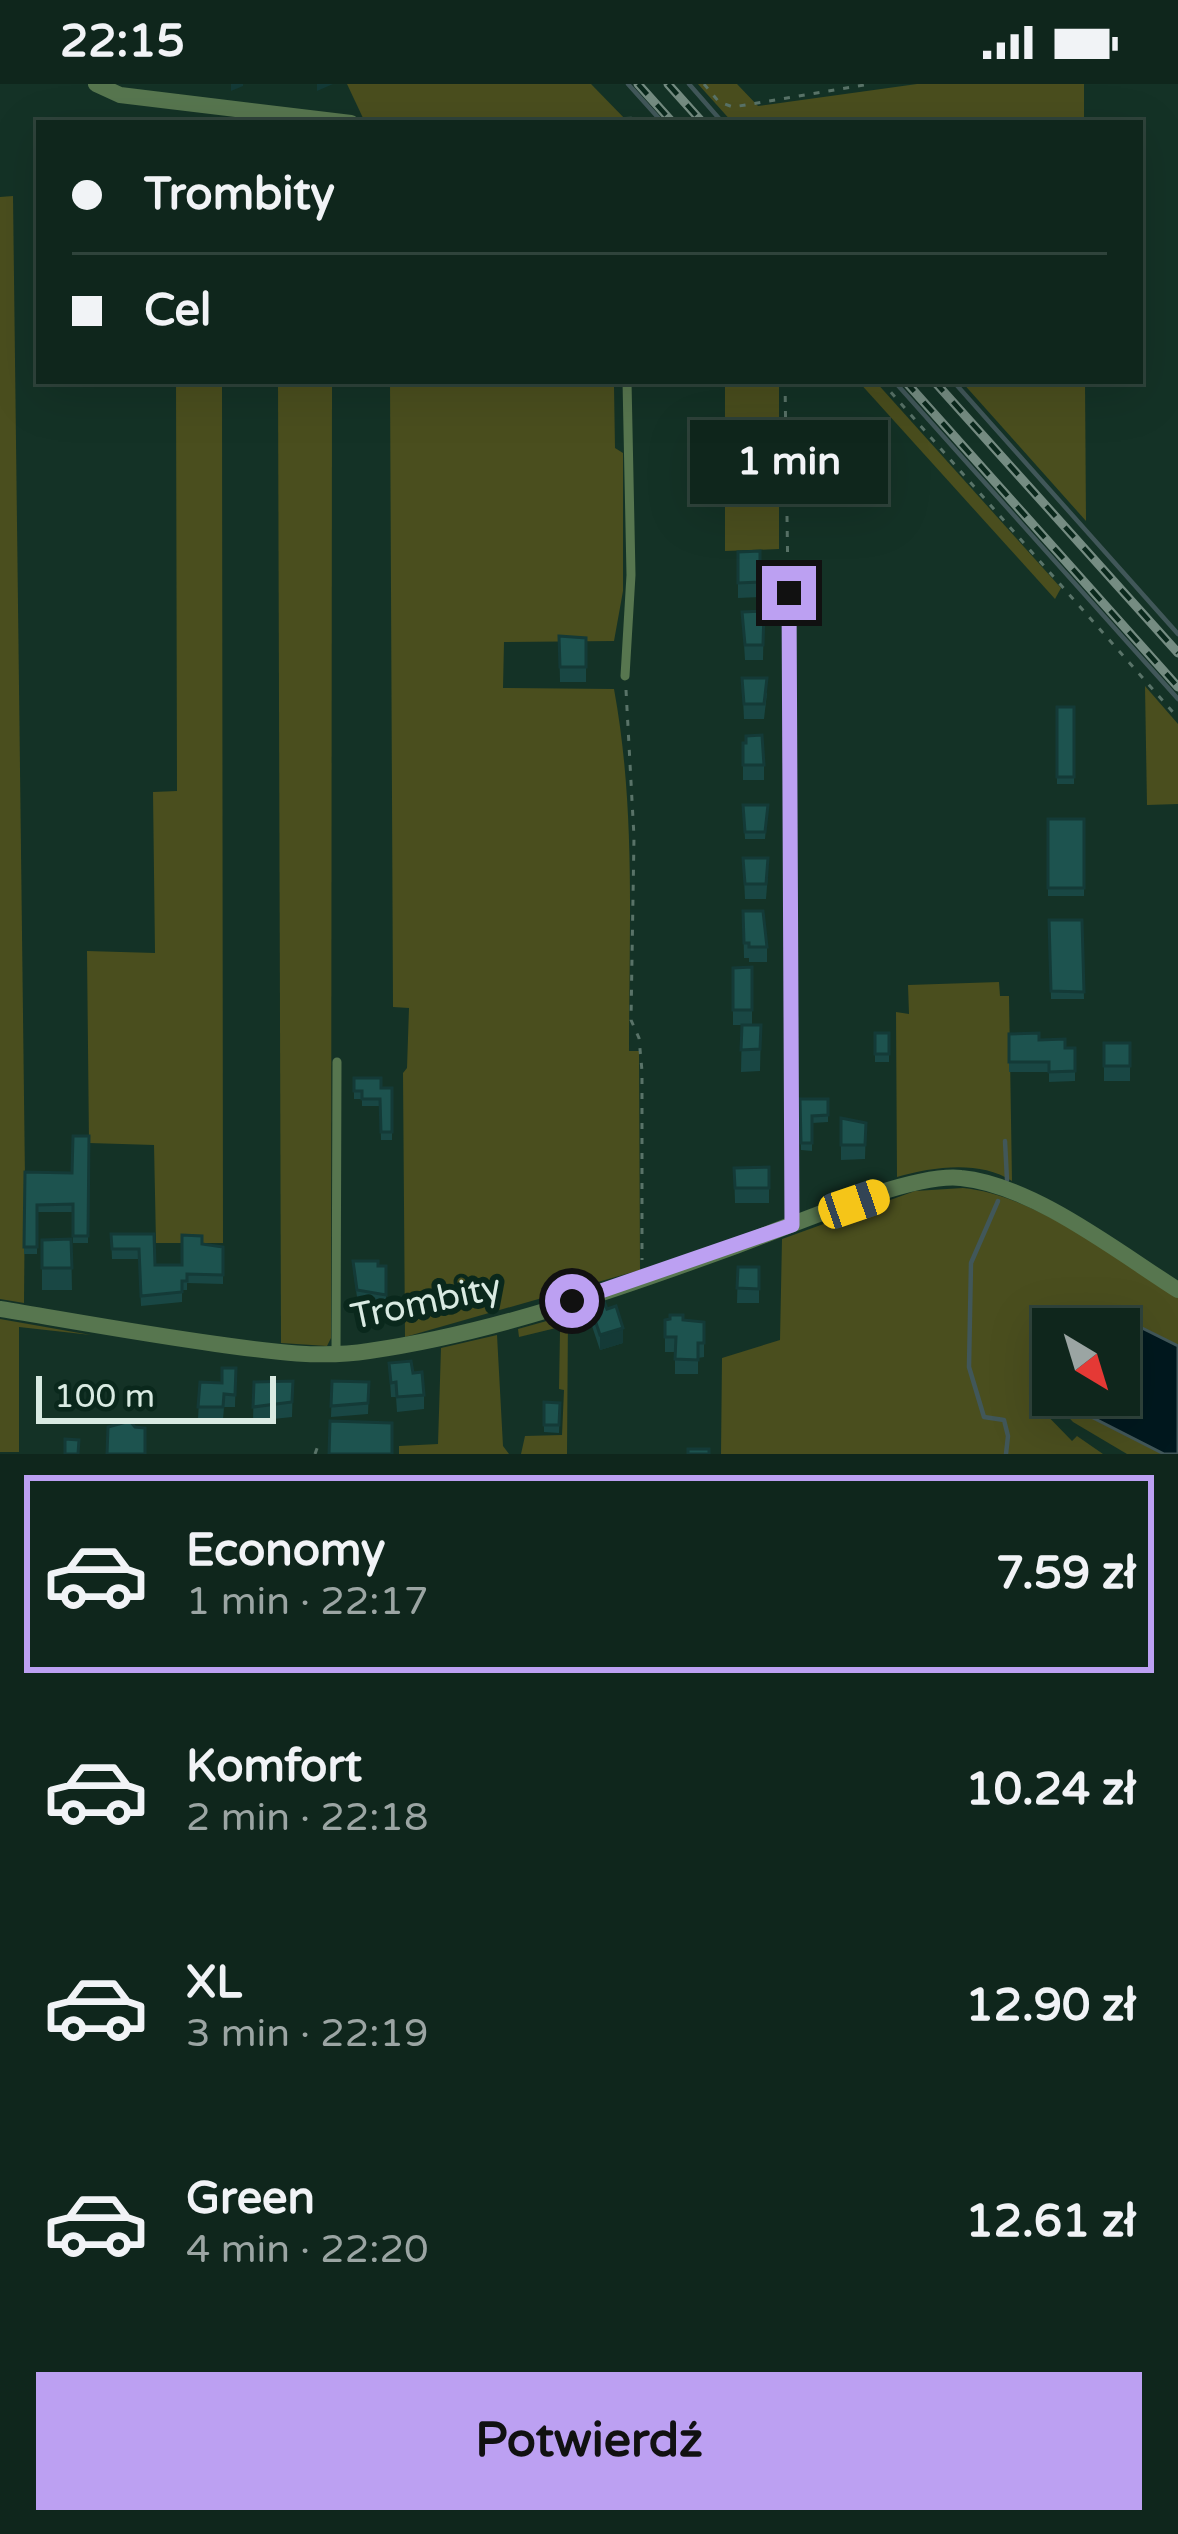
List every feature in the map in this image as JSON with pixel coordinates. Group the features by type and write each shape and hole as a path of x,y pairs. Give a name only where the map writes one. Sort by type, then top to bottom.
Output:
{"street":[{"path":"98,86 121,95 326,120"},
{"name":"Trombity","path":"0,1310 188,1340 336,1354 443,1336 643,1278 906,1186 962,1178 1011,1191 1178,1290"}],"lane":[{"path":"625,676 632,575 627,384"},
{"path":"789,593 792,1225"},
{"path":"336,1354 337,1062"}],"path":[{"path":"704,84 719,102 740,106 870,84"},
{"path":"602,120 640,120"},
{"path":"785,384 789,593"},
{"path":"884,384 1178,718"},
{"path":"625,676 634,837 631,1019 641,1058 643,1278"},
{"path":"315,1454 319,1443"}],"green space":[{"path":"347,84 591,84 626,120 469,120 363,118"},
{"path":"698,84 737,84 758,106 917,84 1084,84 1084,120 730,120"},
{"path":"13,196 24,1303 0,1299 0,197"},
{"path":"176,384 222,384 223,1243 156,1243 154,1145 89,1143 87,951 155,953 153,792 177,791"},
{"path":"278,384 332,384 331,1338 327,1346 281,1343"},
{"path":"390,384 614,387 615,448 623,453 623,591 614,641 504,642 503,688 614,689 628,824 629,1051 639,1051 640,1270 405,1337 403,1073 409,1008 393,1007"},
{"path":"725,384 779,384 779,549 725,551"},
{"path":"861,384 878,384 1061,588 1055,599"},
{"path":"964,384 1085,384 1086,521"},
{"path":"1145,686 1178,724 1178,804 1147,805"},
{"path":"999,982 1000,996 1009,996 1012,1181 971,1168 941,1168 897,1177 896,1012 909,1014 908,985"},
{"path":"963,1188 1018,1203 1102,1248 1178,1298 1178,1346 1140,1327 1140,1308 1032,1308 1032,1416 1048,1416 1072,1441 1077,1436 1103,1454 721,1454 722,1358 780,1340 782,1239 915,1191"},
{"path":"568,1315 567,1454 521,1454 525,1436 562,1435 564,1390 559,1389 560,1331 519,1337 518,1329"},
{"path":"0,1319 91,1335 19,1327 19,1452 0,1452"},
{"path":"497,1335 503,1446 509,1454 399,1454 399,1446 438,1444 441,1348"},
{"path":"1067,1416 1090,1416 1164,1454 1127,1454"}],"water":[{"path":"1140,1327 1178,1346 1178,1454 1164,1454 1090,1416 1140,1416"}],"building":[{"path":"760,551 760,582 738,583 738,552"},
{"path":"764,611 763,645 745,645 742,612"},
{"path":"559,636 586,638 586,667 560,667"},
{"path":"742,678 767,678 764,704 744,704"},
{"path":"1057,707 1074,707 1074,777 1057,777"},
{"path":"762,735 764,765 743,765 746,736"},
{"path":"743,805 768,805 765,832 745,832"},
{"path":"1048,819 1084,819 1084,888 1048,888"},
{"path":"743,858 768,858 766,884 745,884"},
{"path":"743,911 763,911 767,947 744,943"},
{"path":"1049,920 1082,920 1084,992 1051,991"},
{"path":"752,967 752,1010 733,1010 733,968"},
{"path":"742,1025 761,1025 760,1049 741,1050"},
{"path":"875,1033 889,1033 889,1054 875,1054"},
{"path":"1039,1033 1039,1040 1065,1039 1065,1048 1075,1048 1075,1071 1049,1072 1049,1062 1009,1062 1009,1034"},
{"path":"1104,1043 1130,1043 1130,1066 1104,1066"},
{"path":"354,1078 381,1078 381,1088 392,1088 392,1132 381,1132 380,1099 362,1099 362,1091 354,1091"},
{"path":"800,1099 828,1099 828,1115 812,1116 812,1143 801,1143"},
{"path":"841,1118 866,1123 865,1145 841,1145"},
{"path":"73,1136 89,1136 88,1236 73,1236 73,1204 37,1205 37,1247 24,1247 25,1172 72,1173"},
{"path":"769,1167 769,1188 735,1188 734,1168"},
{"path":"111,1234 154,1234 155,1265 182,1265 182,1235 202,1236 202,1244 223,1247 223,1275 187,1274 182,1292 141,1296 139,1249 112,1249"},
{"path":"71,1239 72,1268 42,1268 42,1240"},
{"path":"353,1261 378,1261 378,1266 386,1266 386,1295 357,1290"},
{"path":"738,1267 759,1267 759,1289 737,1288"},
{"path":"604,1301 607,1309 616,1306 623,1328 600,1335 590,1305"},
{"path":"670,1315 704,1322 698,1360 675,1359 676,1337 665,1337 665,1320"},
{"path":"411,1361 413,1373 422,1372 424,1395 397,1397 389,1363"},
{"path":"222,1368 236,1368 235,1395 224,1394 223,1407 198,1407 200,1382 222,1383"},
{"path":"293,1381 292,1402 253,1407 254,1382"},
{"path":"332,1381 369,1382 368,1403 331,1406"},
{"path":"544,1402 560,1403 559,1425 544,1425"},
{"path":"130,1421 145,1428 145,1454 107,1454 108,1427"},
{"path":"330,1421 392,1423 392,1454 329,1454"},
{"path":"65,1439 79,1440 78,1454 65,1454"},
{"path":"688,1449 709,1449 709,1454 688,1454"}],"waterway":[{"path":"628,84 660,120"},
{"path":"689,84 720,120"},
{"path":"897,384 1178,699"},
{"path":"956,384 1178,634"},
{"path":"1005,1141 1007,1180"},
{"path":"998,1201 971,1263 969,1367 984,1417 1004,1420 1006,1454"}],"railway":[{"path":"638,84 670,120"},
{"path":"668,84 700,120"},
{"path":"908,384 1178,687"},
{"path":"937,384 1178,653"}],"route":[{"path":"572,1301 792,1225 789,593"}]}
